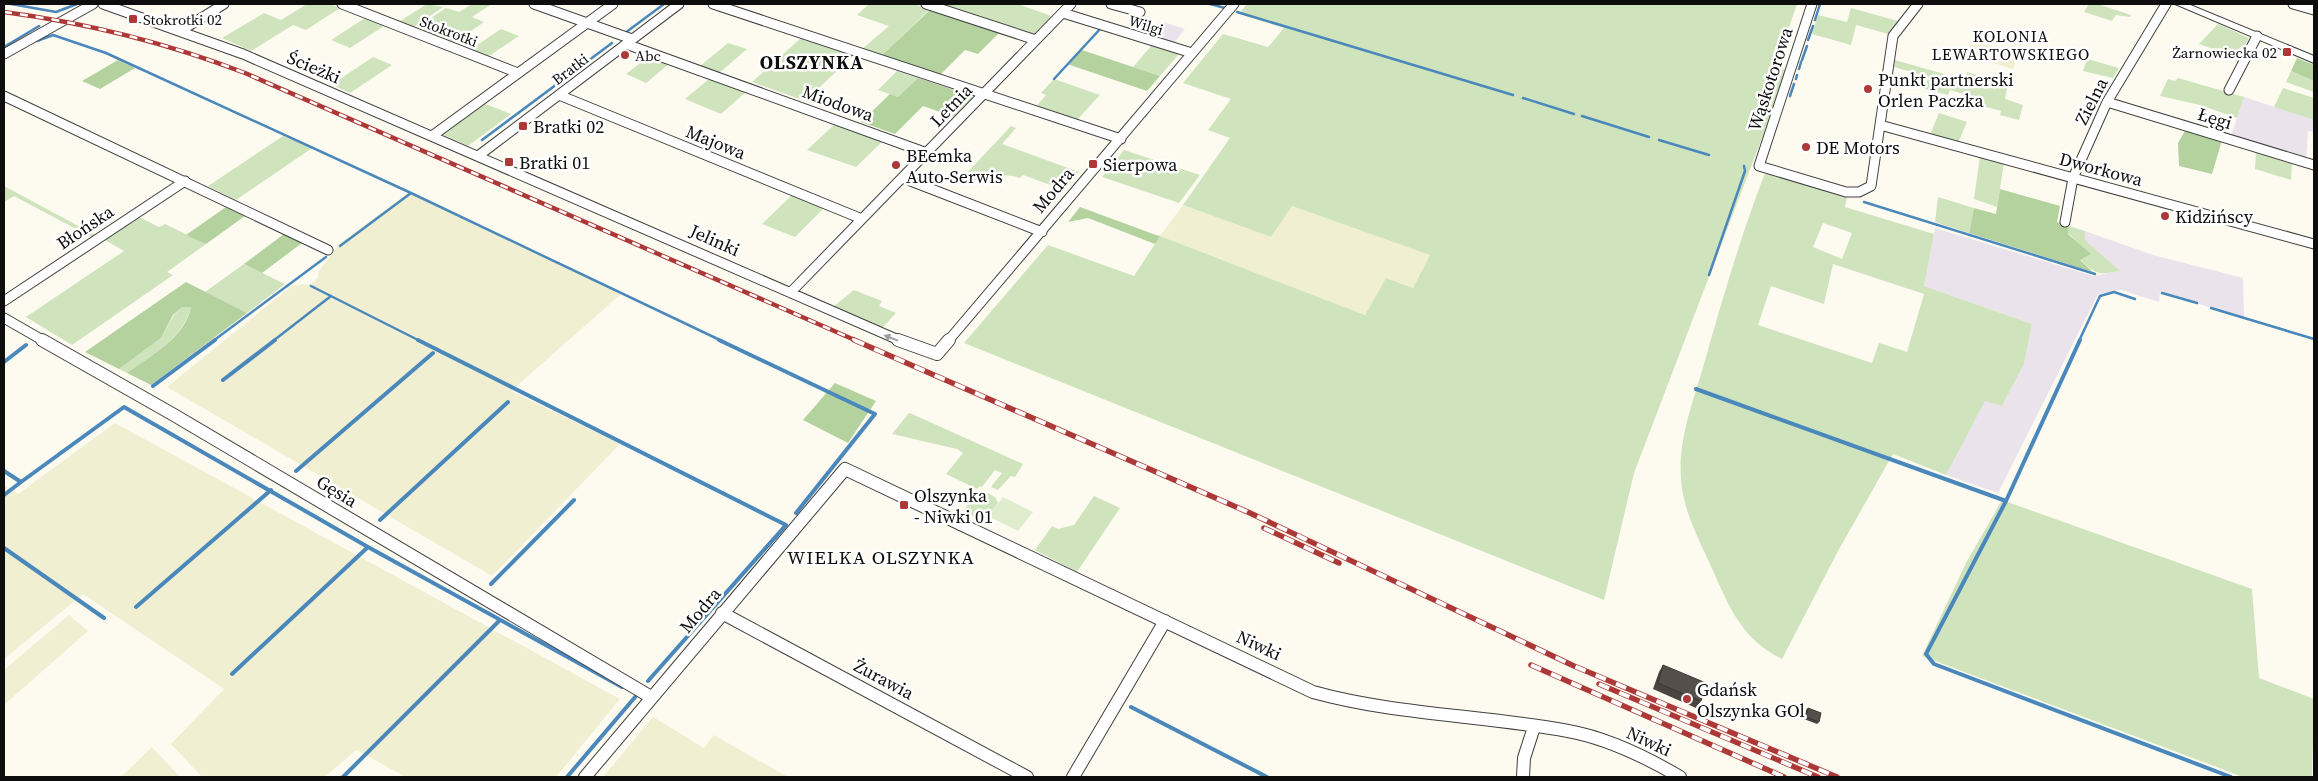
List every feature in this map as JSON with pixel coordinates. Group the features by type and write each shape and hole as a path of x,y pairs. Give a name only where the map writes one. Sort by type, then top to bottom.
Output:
{"street":[{"path":"4,54 70,15 93,4"},
{"name":"Ścieżki","path":"104,4 182,30 252,57 478,156"},
{"path":"182,30 224,4"},
{"name":"Stokrotki","path":"342,4 518,73"},
{"name":"Miodowa","path":"534,4 927,153"},
{"path":"432,136 614,4"},
{"name":"Bratki","path":"478,156 679,4"},
{"path":"713,4 983,95 1121,138"},
{"path":"926,4 1036,40"},
{"name":"Letnia","path":"790,292 1071,4"},
{"path":"1111,4 1140,12"},
{"name":"Modra","path":"937,354 1234,4"},
{"name":"Wąskotorowa","path":"1812,4 1759,166 1846,192 1866,190 1871,186 1880,125"},
{"path":"1880,125 1893,36 1918,4"},
{"name":"Zielna","path":"2065,222 2073,178 2107,102 2166,4"},
{"path":"2180,4 2314,60"},
{"path":"2293,4 2314,10"},
{"name":"Wilgi","path":"1063,13 1192,53"},
{"path":"2229,90 2257,36"},
{"name":"Majowa","path":"558,95 862,219"},
{"path":"4,96 185,180 328,250"},
{"name":"Łęgi","path":"2107,102 2314,165"},
{"name":"Dworkowa","path":"1880,125 2314,244"},
{"name":"Jelinki","path":"478,156 790,292 879,333 937,354"},
{"path":"903,178 1042,232"},
{"name":"Błońska","path":"4,301 185,180"},
{"name":"Gęsia","path":"4,318 174,415 652,696"},
{"name":"Modra","path":"585,777 722,613 846,469"},
{"name":"Niwki","path":"846,469 1313,692 1334,698 1569,731 1601,740 1659,764 1680,777"},
{"name":"Żurawia","path":"722,613 1027,777"},
{"path":"1073,777 1165,621"},
{"path":"1523,777 1521,768 1523,756 1531,742 1534,727"}],"shaded area":[{"path":"1163,22 1185,29 1174,43 1151,36"},
{"path":"2244,97 2314,120 2314,132 2308,131 2306,160 2231,136"},
{"path":"1935,228 2093,276 2119,271 2085,240 2085,231 2153,255 2243,278 2244,318 2160,292 2159,302 2121,290 2098,294 1998,493 1946,475 1985,400 2002,406 2024,364 2032,324 1924,286"}],"green space":[{"path":"307,4 330,4 340,8 306,30 293,25 251,51 222,38 264,13 281,20"},
{"path":"427,4 443,7 414,27 400,21"},
{"path":"472,4 492,4 472,17 484,22 454,43 416,28 446,8 459,12"},
{"path":"869,4 913,4 930,9 880,57 861,50 889,26 857,15"},
{"path":"941,4 1018,4 1054,17 1037,35"},
{"path":"1247,4 1797,4 1775,68 1788,70 1634,473 1604,600 964,343 1048,245 1134,276 1160,236 1365,315 1386,278 1413,288 1430,255 1292,206 1271,237 1183,205 1230,138 1208,130 1231,99 1183,83 1223,34 1268,47 1284,28 1239,14"},
{"path":"2089,4 2098,4 2131,15 2130,17 2116,15 2112,21 2084,12"},
{"path":"932,8 1000,32 978,54 965,50 939,76 880,57"},
{"path":"1851,8 1898,21 1888,34 1856,25 1851,45 1812,34 1818,15 1847,22"},
{"path":"365,18 384,26 350,48 331,40"},
{"path":"2218,24 2249,38 2238,58 2199,44"},
{"path":"501,29 519,36 489,56 471,49"},
{"path":"801,38 853,56 805,101 752,82"},
{"path":"1971,41 2018,54 2013,69 1968,56"},
{"path":"728,43 747,49 719,73 700,66"},
{"path":"1152,45 1179,54 1160,76 1133,67"},
{"path":"1080,50 1160,76 1147,91 1067,64"},
{"path":"373,57 392,65 350,93 335,86 337,81"},
{"path":"648,57 669,64 646,83 626,74"},
{"path":"2297,58 2314,65 2314,81 2291,71"},
{"path":"2087,59 2119,68 2113,78 2083,71"},
{"path":"118,60 135,68 100,89 82,81"},
{"path":"1895,60 1965,80 1967,72 2008,84 2005,99 2023,105 2019,120 2000,115 2001,111 1964,101 1967,95 1950,90 1948,95 1925,89 1928,77 1894,67"},
{"path":"897,71 918,78 898,97 878,90"},
{"path":"2291,71 2314,81 2314,92 2286,82"},
{"path":"918,78 960,92 940,112 923,106 895,134 861,122 890,94 898,97"},
{"path":"2178,78 2244,97 2237,118 2200,105 2160,96 2168,79 2175,81"},
{"path":"709,79 746,92 721,114 685,99"},
{"path":"1054,79 1100,95 1076,121 1035,108 1046,95 1041,93"},
{"path":"2283,88 2314,98 2314,120 2274,107"},
{"path":"960,92 971,95 973,99 957,118 940,112"},
{"path":"480,102 511,114 468,146 441,134"},
{"path":"1939,113 1967,122 1958,143 1930,135"},
{"path":"835,124 883,141 856,167 807,150"},
{"path":"1011,126 1016,128 1002,144 1079,172 1064,190 1023,175 1020,178 1011,176 998,177 987,185 964,176"},
{"path":"2186,129 2222,140 2212,174 2179,166 2178,143"},
{"path":"283,136 312,148 236,200 208,186"},
{"path":"1124,150 1200,175 1179,203 1102,177"},
{"path":"2256,151 2292,163 2291,180 2255,169"},
{"path":"1980,156 2004,163 1997,207 1974,199"},
{"path":"1765,173 1847,197 1845,207 1934,234 1924,286 2032,324 2024,364 2002,406 1985,401 1946,475 1893,454 1838,551 1782,659 1758,643 1733,613 1689,516 1681,479 1682,450 1687,421 1732,268","holes":["1823,223 1852,233 1842,259 1813,247","1833,264 1924,294 1907,352 1879,343 1872,363 1758,325 1771,286 1824,304"]},
{"path":"4,186 95,235 91,237 14,196 4,202"},
{"path":"2000,189 2060,206 2057,222 2069,226 2068,234 2091,254 2080,260 2093,272 1969,233 1974,208 1996,214"},
{"path":"410,192 621,294 511,391 620,444 492,576 167,387 293,285 311,284 318,278 318,272 339,244"},
{"path":"792,195 824,208 795,237 762,224"},
{"path":"1938,197 1974,208 1969,233 1935,222"},
{"path":"1183,205 1271,237 1292,206 1431,255 1413,288 1386,278 1365,315 1160,236"},
{"path":"226,207 245,216 206,244 186,235"},
{"path":"1080,207 1160,236 1155,244 1088,218 1068,222"},
{"path":"137,216 159,227 165,224 206,244 167,272 173,275 72,345 26,317 124,251 103,239"},
{"path":"2069,226 2085,231 2085,240 2120,271 2102,273 2094,271 2085,264 2080,259 2090,254 2068,233"},
{"path":"284,234 302,243 262,273 244,264"},
{"path":"244,264 285,284 247,313 205,292"},
{"path":"186,282 247,313 151,385 127,373 156,353 174,337 182,328 191,307 182,307 173,315 161,338 119,369 85,352"},
{"path":"854,290 882,301 879,306 896,313 882,328 834,306"},
{"path":"182,307 191,307 187,318 174,337 127,373 119,369 161,338 174,315"},
{"path":"835,383 876,401 848,443 803,420"},
{"path":"909,413 1023,464 1015,477 1011,476 998,490 991,487 1002,473 995,470 982,487 980,486 977,489 946,474 963,453 957,449 892,434"},
{"path":"115,423 620,699 556,777 406,777 356,750 325,777 202,777 171,744 224,689 83,594 4,659 4,485 18,494"},
{"path":"984,491 995,497 998,503 987,517 977,518 963,511 976,494"},
{"path":"1094,496 1120,508 1077,572 1035,550 1052,526 1058,529 1074,525"},
{"path":"1003,497 1033,512 1018,531 988,516"},
{"path":"2002,500 2252,589 2259,678 2314,699 2312,777 2243,777 1922,656 1966,563"},
{"path":"69,615 88,631 4,705 4,670"},
{"path":"653,717 704,748 714,735 788,777 603,777"},
{"path":"152,747 180,777 121,777"}],"building":[{"path":"1663,665 1706,683 1701,701 1658,683"},
{"path":"1808,708 1821,713 1819,722 1806,717"}],"waterway":[{"path":"11,4 56,12 77,4"},
{"path":"625,33 664,4"},
{"path":"1210,4 1225,8"},
{"path":"1815,20 1820,4"},
{"path":"1237,12 1513,95"},
{"path":"4,47 39,26"},
{"path":"1808,40 1813,26"},
{"path":"1054,79 1101,28"},
{"path":"37,41 53,35 106,53 411,193"},
{"path":"482,140 612,43"},
{"path":"1802,60 1807,46"},
{"path":"1799,69 1801,62"},
{"path":"1796,79 1797,75"},
{"path":"1790,96 1794,84"},
{"path":"1523,98 1574,114"},
{"path":"1582,116 1649,137"},
{"path":"1659,140 1709,155"},
{"path":"1709,275 1745,171 1744,166"},
{"path":"340,246 411,193"},
{"path":"411,193 722,341"},
{"path":"1864,202 2095,274"},
{"path":"213,341 326,257"},
{"path":"311,286 331,296"},
{"path":"2079,341 2100,296 2114,292 2135,299"},
{"path":"2162,293 2197,303"},
{"path":"273,341 331,296"},
{"path":"331,296 420,341"},
{"path":"2211,308 2314,339"},
{"path":"153,386 215,340"},
{"path":"223,380 275,340"},
{"path":"418,340 786,525 648,681"},
{"path":"719,340 875,414 796,513"},
{"path":"2006,501 2080,340"},
{"path":"4,362 26,345"},
{"path":"296,471 433,353"},
{"path":"1696,389 2006,501"},
{"path":"380,520 508,402"},
{"path":"21,482 124,407 270,491"},
{"path":"4,471 21,482"},
{"path":"4,495 21,482"},
{"path":"136,607 270,491"},
{"path":"270,491 368,547"},
{"path":"491,584 574,500"},
{"path":"2006,501 1926,654 1934,664 2231,777"},
{"path":"232,674 368,547"},
{"path":"368,547 622,687"},
{"path":"4,548 104,618"},
{"path":"343,777 500,620"},
{"path":"567,777 636,696"},
{"path":"1131,707 1267,777"}],"railway":[{"path":"4,12 66,22 126,35 186,52 245,73 857,341"},
{"path":"854,340 1250,513 1574,666 1837,777"},
{"path":"1264,528 1339,563"},
{"path":"1531,665 1784,777"},
{"path":"1599,684 1818,777"}],"place":[{"name":"Stokrotki 02","path":"133,19"},
{"name":"Żarnowiecka 02","path":"2287,52"},
{"name":"Abc","path":"625,55"},
{"name":"Punkt partnerski Orlen Paczka","path":"1868,89"},
{"name":"Bratki 02","path":"523,126"},
{"name":"DE Motors","path":"1806,147"},
{"name":"Bratki 01","path":"509,162"},
{"name":"Sierpowa","path":"1093,164"},
{"name":"BEemka Auto-Serwis","path":"896,165"},
{"name":"Kidzińscy","path":"2165,216"},
{"name":"Olszynka - Niwki 01","path":"904,505"},
{"name":"Gdańsk Olszynka GOl","path":"1687,699"}],"district":[{"name":"KOLONIA LEWARTOWSKIEGO","path":"2011,45"},
{"name":"OLSZYNKA","path":"812,62"},
{"name":"WIELKA OLSZYNKA","path":"881,557"}]}
